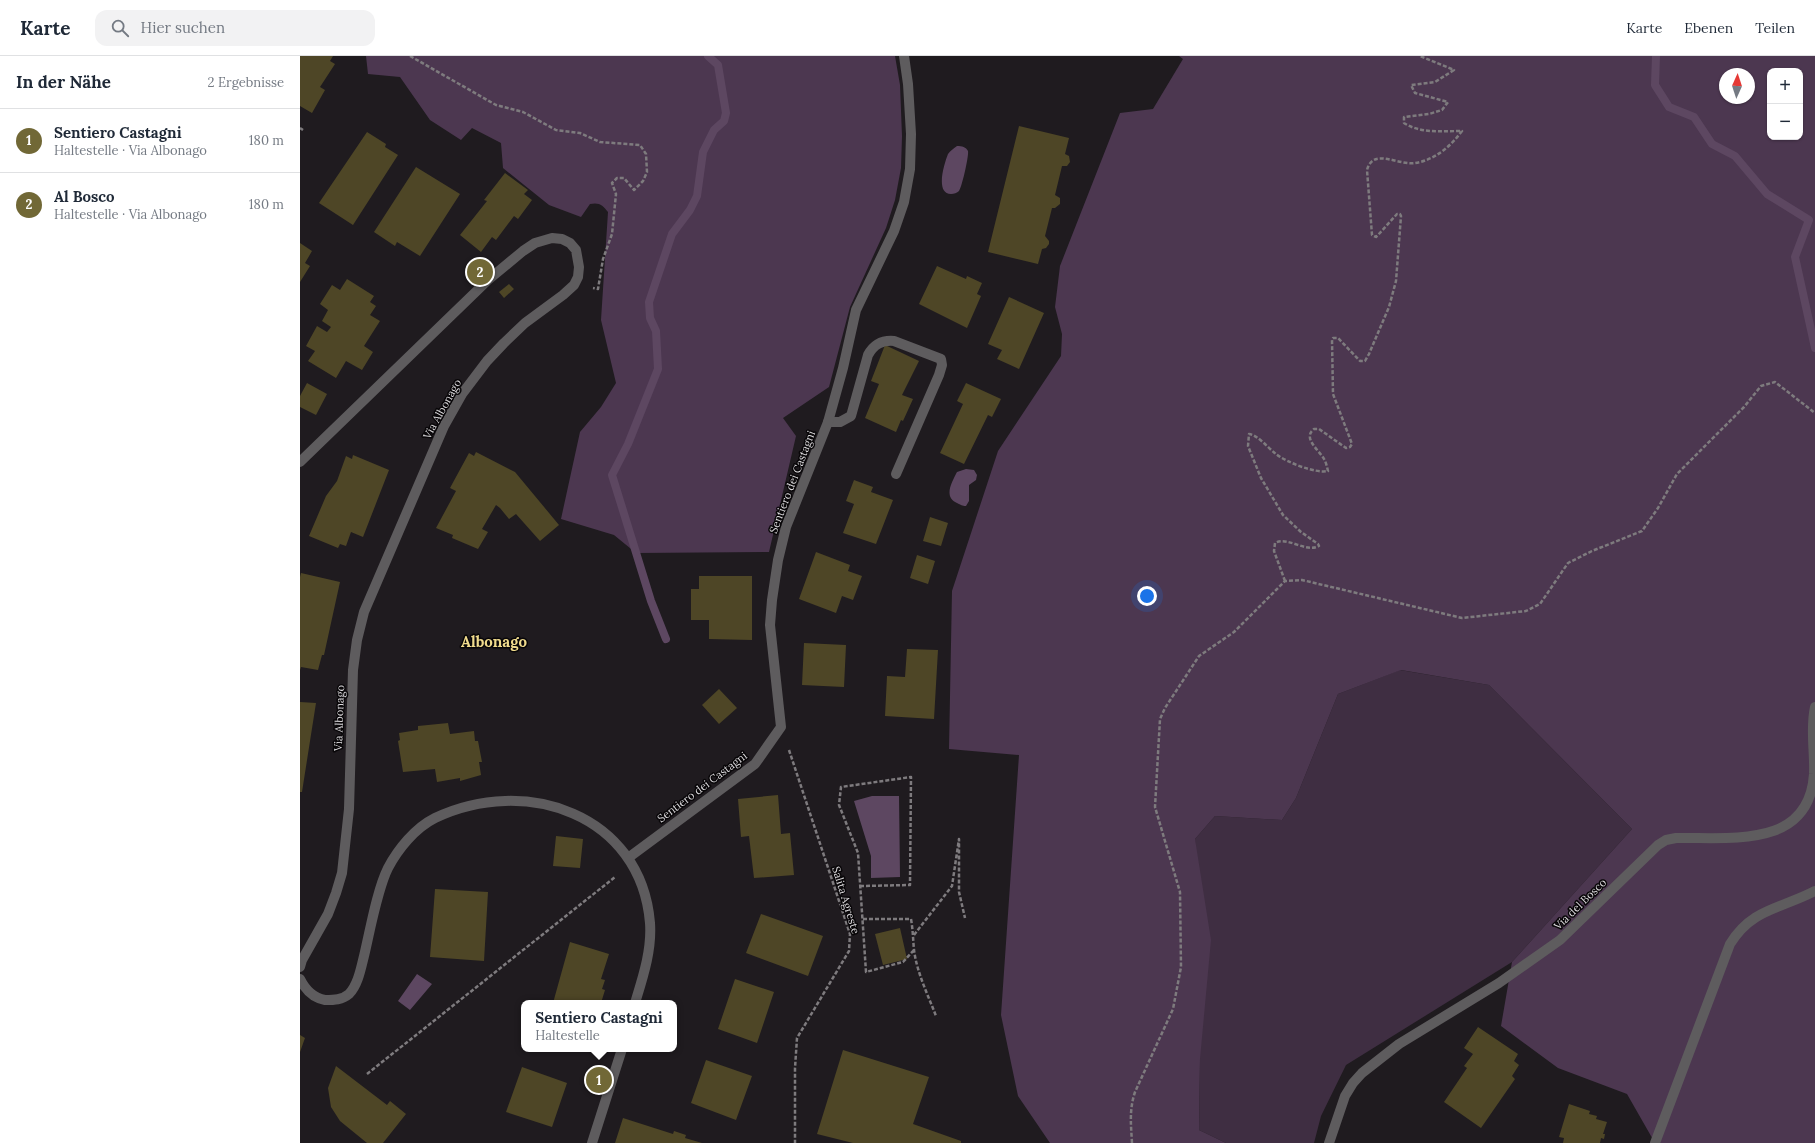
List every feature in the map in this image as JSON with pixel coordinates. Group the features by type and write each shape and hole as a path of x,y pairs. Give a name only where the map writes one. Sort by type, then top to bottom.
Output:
{"street":[{"name":"Sentiero dei Castagni","path":"630,861 754,764 781,727 770,625 778,560 786,527 828,422 843,368 856,310 894,231 904,202 910,169 911,134 908,84 904,56"},
{"name":"Via Albonago","path":"300,462 482,285 523,251 535,243 552,238 562,239 570,243 576,250 579,267 578,277 574,285 525,323 504,342 487,361 459,400 444,426 364,612 357,640 353,670 349,809 342,873 328,914 302,960 300,967"},
{"path":"828,422 840,422 850,416 868,355 872,348 878,343 886,340 894,341 952,365"},
{"path":"896,474 939,375 942,360"},
{"name":"Via del Bosco","path":"1329,1143 1345,1096 1353,1083 1362,1073 1399,1044 1499,983 1560,940 1658,845 1666,840 1676,838 1752,836 1770,833 1791,823 1808,802 1812,790 1814,772 1813,717 1815,707"},
{"path":"300,979 304,987 320,999 341,999 349,993 361,969 382,885 388,869 399,851 414,833 434,819 454,811 486,803 520,801 545,804 567,810 590,822 606,834 630,861 641,882 650,924 645,968 636,1000"},
{"path":"1655,1143 1730,944 1739,930 1762,912 1815,891"},
{"path":"592,1143 621,1052"}],"path":[{"path":"410,56 496,105 523,112 556,130 580,133 600,142 632,143 640,145 644,149 646,154 647,172 643,181 634,190 624,178 617,178 612,183 616,194 612,234 603,259"},
{"path":"1285,580 1274,550 1275,543 1282,541 1314,548 1319,546 1283,515 1258,471 1248,446 1249,434 1254,436 1278,456 1315,471 1323,472 1328,471 1326,465 1311,442 1309,436 1314,429 1319,429 1346,448 1350,448 1352,444 1333,394 1332,340 1333,338 1338,338 1360,361 1365,360 1369,354 1389,307 1396,281 1401,216 1400,214 1397,214 1376,237 1372,235 1367,170 1368,163 1373,159 1380,157 1403,163 1414,164 1423,162 1437,155 1454,142 1462,131 1430,131 1412,128 1404,123 1404,117 1429,114 1442,110 1448,102 1415,94 1411,85 1435,82 1454,70 1420,56"},
{"path":"1132,1143 1130,1114 1131,1104 1173,1009 1181,967 1180,892 1155,807 1160,719 1165,708 1199,656 1234,632 1285,580 1302,580 1462,618 1526,611 1540,604 1568,563 1592,551 1642,531 1658,508 1677,474 1744,407 1761,386 1775,382 1815,413"},
{"name":"Salita Agreste","path":"781,727 850,934 849,951 797,1038 795,1068 795,1143"},
{"path":"860,886 910,885 911,777 841,787 839,805 858,853 860,886 862,919 866,972 904,962 914,950"},
{"path":"914,936 952,886 959,839 959,892 965,918"},
{"path":"367,1074 630,861"},
{"path":"862,919 910,919 914,936 914,950 924,986 936,1016"}],"shaded area":[{"path":"366,56 895,56 900,85 902,136 901,168 895,200 886,228 850,307 829,387 783,418 796,436 769,552 636,553 614,535 561,519 580,432 601,407 616,383 601,320 608,212 596,203 590,204 581,217 549,205 503,168 501,143 472,128 461,140 430,120 400,77 368,74"},
{"path":"1179,56 1815,56 1815,1143 1655,1143 1627,1094 1558,1068 1501,1026 1512,962 1632,829 1489,685 1401,670 1338,694 1296,798 1282,820 1215,816 1195,839 1211,940 1200,1059 1199,1130 1226,1143 1050,1143 1018,1096 1001,1015 1019,755 949,749 952,591 998,451 1061,356 1062,334 1055,307 1060,266 1120,113 1153,109 1183,59"},
{"path":"957,146 964,147 968,151 967,159 959,191 951,194 946,193 943,189 942,178 948,154"},
{"path":"966,469 974,470 977,475 976,480 969,485 969,501 966,506 950,497 950,489 957,472"},
{"path":"1400,670 1489,685 1632,829 1512,962 1346,1065 1321,1116 1314,1143 1226,1143 1199,1130 1200,1059 1195,839 1215,816 1282,820 1296,798 1338,694"},
{"path":"872,796 899,796 900,877 871,878 871,856 854,801"},
{"path":"417,974 432,984 410,1010 398,1001"}],"building":[{"path":"300,56 333,56 330,61 335,64 320,87 325,90 312,113 300,106"},
{"path":"1019,126 1069,138 1065,154 1069,156 1070,162 1067,166 1062,166 1055,195 1060,198 1060,204 1055,208 1052,208 1045,236 1049,241 1049,244 1046,248 1042,249 1038,264 988,252"},
{"path":"367,132 386,144 385,147 398,155 353,225 319,203"},
{"path":"416,167 460,194 420,256 397,242 395,246 374,232"},
{"path":"505,173 528,190 524,194 532,200 518,219 514,216 496,240 492,237 481,252 460,235 487,201 484,200"},
{"path":"300,243 312,251 305,263 310,266 300,282"},
{"path":"937,266 966,279 967,276 982,283 977,294 981,296 967,328 919,304"},
{"path":"347,279 374,296 370,302 376,306 370,315 380,321 364,346 373,352 362,370 346,361 336,378 308,361 315,351 306,346 317,326 327,332 331,327 322,321 328,310 320,304 332,285 340,290"},
{"path":"509,284 514,289 504,298 499,292"},
{"path":"1009,297 1044,313 1019,369 997,359 1002,350 988,344"},
{"path":"885,345 919,361 902,395 913,399 896,432 865,418 879,384 871,381"},
{"path":"307,383 327,394 316,415 300,407 300,396"},
{"path":"966,383 1001,399 992,417 988,415 964,464 940,453 963,404 957,401"},
{"path":"476,452 515,472 559,525 540,541 516,514 509,519 496,505 482,529 488,532 478,549 452,538 453,535 436,528 456,491 450,488 469,453 474,456"},
{"path":"353,455 389,470 363,537 351,532 346,546 340,544 338,548 309,536 326,496 337,481 346,456 352,459"},
{"path":"854,480 873,487 871,492 893,500 876,544 843,533 854,504 846,501"},
{"path":"930,517 948,523 941,546 923,541"},
{"path":"816,552 850,565 848,571 862,576 853,600 842,596 836,613 799,599"},
{"path":"917,555 935,561 928,584 910,578"},
{"path":"301,573 340,582 324,655 322,655 318,670 301,667 300,670"},
{"path":"699,576 752,576 752,640 709,639 709,620 691,620 691,589 699,589"},
{"path":"804,643 846,645 844,687 802,685"},
{"path":"907,649 938,650 934,719 885,716 887,676 905,677"},
{"path":"719,689 737,708 719,724 702,705"},
{"path":"300,702 316,703 302,792 300,792"},
{"path":"448,723 450,734 474,731 475,741 478,741 482,762 479,762 481,775 460,781 460,778 437,782 435,769 403,772 398,741 400,740 399,733 418,730 418,726"},
{"path":"778,795 781,834 790,833 794,875 754,878 749,836 741,837 738,799"},
{"path":"556,836 583,839 580,868 553,866"},
{"path":"435,889 488,892 484,961 430,957"},
{"path":"761,914 823,936 808,976 746,953"},
{"path":"900,928 907,959 883,965 875,934"},
{"path":"570,942 609,954 601,979 605,980 602,989 605,990 602,1000 554,1000"},
{"path":"735,979 774,992 757,1043 718,1029"},
{"path":"1478,1027 1518,1054 1514,1061 1519,1065 1512,1076 1515,1079 1481,1128 1444,1102 1467,1068 1464,1066 1473,1054 1464,1048"},
{"path":"300,1035 305,1038 300,1052"},
{"path":"843,1050 929,1077 913,1124 961,1141 961,1143 853,1143 817,1134"},
{"path":"706,1060 752,1076 736,1120 691,1103"},
{"path":"336,1066 387,1105 390,1101 406,1114 383,1143 367,1143 340,1121 331,1107 328,1088"},
{"path":"522,1067 567,1083 552,1127 506,1112"},
{"path":"1569,1104 1590,1111 1589,1114 1597,1116 1596,1119 1607,1122 1603,1134 1605,1134 1604,1139 1601,1138 1600,1143 1563,1143 1564,1138 1559,1137"},
{"path":"623,1118 673,1134 674,1131 686,1135 685,1138 702,1143 615,1143"}],"waterway":[{"path":"666,639 651,601 612,475 628,444 658,369 656,331 650,318 649,302 672,234 690,210 697,196 703,152 714,130 724,121 726,113 718,65 708,56"},
{"path":"1656,56 1655,85 1669,107 1694,117 1712,144 1735,156 1767,194 1809,220 1795,257 1815,348"}],"place":[{"name":"Al Bosco","path":"480,272"},
{"name":"Sentiero Castagni","path":"599,1080"}],"district":[{"name":"Albonago","path":"494,641"}]}
